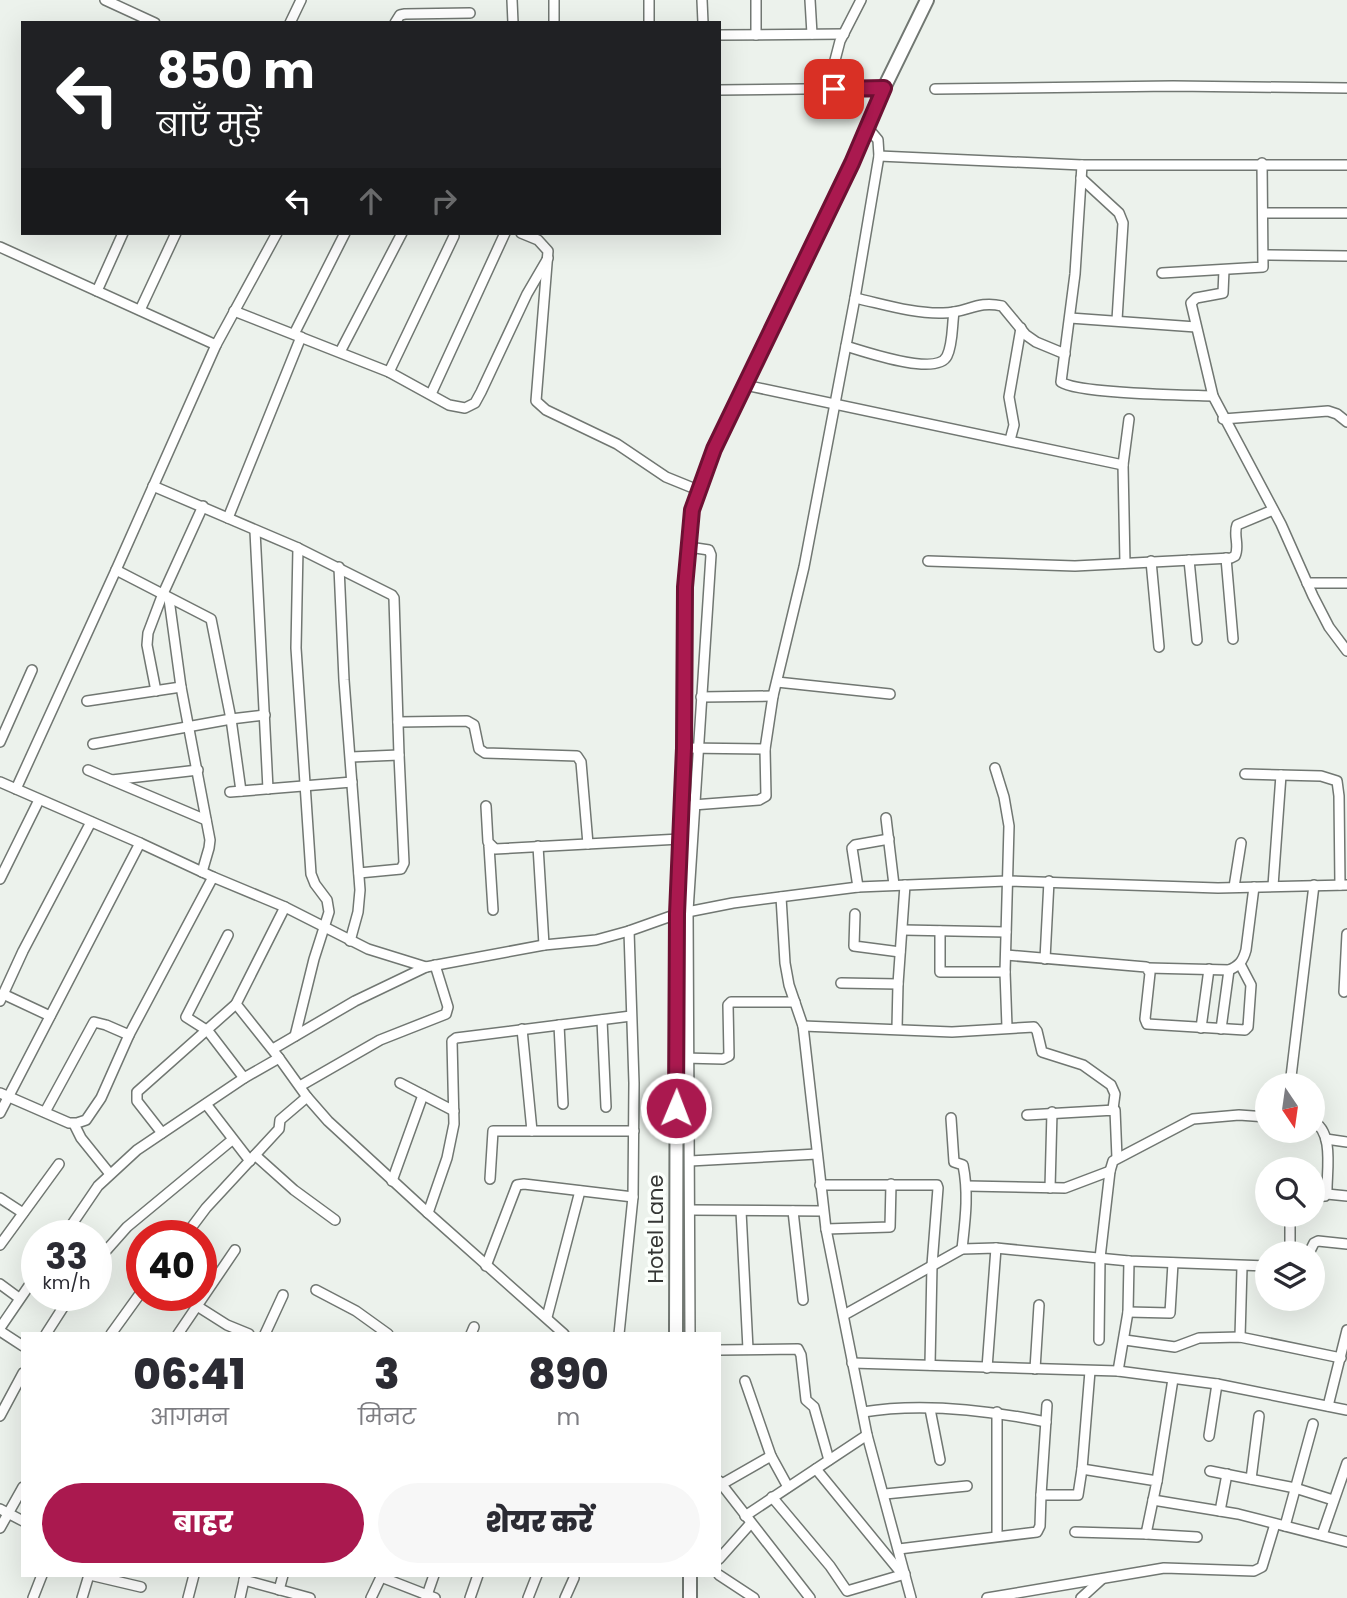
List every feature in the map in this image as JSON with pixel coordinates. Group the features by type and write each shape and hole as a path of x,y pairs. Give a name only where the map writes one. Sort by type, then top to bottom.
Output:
{"street":[{"path":"105,0 142,20"},
{"path":"291,21 301,0"},
{"path":"512,0 513,21"},
{"path":"554,0 554,21"},
{"path":"649,0 649,21"},
{"path":"702,0 703,21"},
{"path":"756,0 756,35"},
{"path":"810,0 813,34"},
{"path":"834,89 836,55 862,0"},
{"name":"Hotel Lane","path":"676,1332 682,1058 683,912 680,839 689,805 692,748 684,639 696,548 692,510 698,490 750,387 871,131 884,88 927,0"},
{"path":"396,21 400,15 405,14 445,18 470,13"},
{"path":"721,35 844,34"},
{"path":"935,89 1174,86 1347,88"},
{"path":"721,90 884,88"},
{"path":"683,912 689,805 764,799 765,749 773,696 804,567 879,156 879,145 871,131"},
{"path":"879,156 1082,164 1347,164"},
{"path":"1163,273 1263,267 1262,163"},
{"path":"1082,164 1070,318 1060,379 1066,385 1136,393 1213,396"},
{"path":"1081,178 1119,213 1123,223 1117,320"},
{"path":"1263,213 1347,213"},
{"path":"97,291 122,235"},
{"path":"140,310 175,235"},
{"path":"16,789 117,570 216,345 276,235"},
{"path":"228,518 298,336 344,235"},
{"path":"340,352 401,235"},
{"path":"430,394 504,235"},
{"path":"525,235 542,244 548,251 536,401 545,410 617,444 666,477 698,490"},
{"path":"389,372 454,236"},
{"path":"0,247 216,345"},
{"path":"1264,255 1347,256"},
{"path":"234,311 389,372 459,408 475,403 532,285 548,258"},
{"path":"1224,270 1223,293 1193,299 1192,307 1213,396 1273,510 1329,627 1347,651"},
{"path":"855,298 919,312 954,312 981,303 1002,306 1036,342 1065,354"},
{"path":"846,346 913,364 940,363 947,357 954,312"},
{"path":"1070,318 1196,327"},
{"path":"1010,440 1014,425 1009,397 1021,328"},
{"path":"750,387 1123,465"},
{"path":"1223,419 1328,411 1347,422"},
{"path":"1125,563 1123,465 1129,419"},
{"path":"153,486 298,548 392,594 403,866 359,873"},
{"path":"156,691 147,645 148,633 203,506"},
{"path":"928,561 1036,566 1226,558 1235,556 1237,552 1237,524 1273,510"},
{"path":"255,531 268,789"},
{"path":"295,1036 329,906 311,874 296,659 298,548"},
{"path":"696,548 709,551 712,555 701,698 692,748 765,749"},
{"path":"1226,558 1233,639"},
{"path":"1189,560 1197,640"},
{"path":"1151,561 1159,647"},
{"path":"339,567 344,680 359,873 358,912 350,941"},
{"path":"117,570 211,619 231,719 241,791"},
{"path":"1307,583 1347,583"},
{"path":"165,597 206,820 209,848 201,872"},
{"path":"0,742 32,670"},
{"path":"777,682 890,694"},
{"path":"87,701 181,687"},
{"path":"701,698 773,696"},
{"path":"93,744 264,715"},
{"path":"398,722 467,721 474,725 479,749 485,753 577,755 581,762 588,844"},
{"path":"351,757 398,755"},
{"path":"995,768 1009,826 1005,972 1007,1027"},
{"path":"88,769 206,820"},
{"path":"112,780 198,770"},
{"path":"74,1220 87,1199 137,1150 244,1078 295,1036 367,995 431,966 544,945 596,940 683,912 858,887 1007,881 1234,887 1344,885 1337,781 1321,776 1245,774"},
{"path":"1273,886 1281,775"},
{"path":"0,782 285,907 350,941 377,952 431,966"},
{"path":"230,792 352,782"},
{"path":"0,879 39,800"},
{"path":"486,806 493,909"},
{"path":"886,818 894,885"},
{"path":"50,1016 1,997 91,822"},
{"path":"489,846 495,849 680,839"},
{"path":"858,887 852,848 855,845 889,839"},
{"path":"0,1113 4,1095 50,1016 140,843"},
{"path":"1234,887 1241,843"},
{"path":"538,846 544,945"},
{"path":"4,1095 74,1124 86,1120 101,1098 129,1035 213,877"},
{"path":"1045,959 1049,881"},
{"path":"897,1028 905,884"},
{"path":"1291,1073 1314,885"},
{"path":"1006,955 1148,968 1228,970 1240,964 1246,950 1254,887"},
{"path":"781,897 785,963 803,1026 826,1229 867,1435 899,1549 907,1597"},
{"path":"162,1133 137,1101 137,1092 236,1004 285,907"},
{"path":"855,914 854,946 900,952"},
{"path":"903,930 1006,932"},
{"path":"619,1332 633,1197 629,931"},
{"path":"940,931 939,970 943,973 1005,972"},
{"path":"1344,992 1347,934"},
{"path":"228,935 186,1014 188,1019 208,1031 244,1078"},
{"path":"1148,968 1150,973 1146,1022 1151,1025 1201,1028 1247,1028 1251,985 1240,964"},
{"path":"300,1086 380,1040 446,1014 448,1007 431,966"},
{"path":"1201,1028 1209,969"},
{"path":"1221,1029 1228,970"},
{"path":"841,983 898,984"},
{"path":"690,1332 690,1161 682,1058 723,1059 729,1056 728,1005 731,1002 795,1002"},
{"path":"236,1004 307,1097 392,1181 562,1332"},
{"path":"428,1213 452,1136 452,1041 522,1029 631,1016"},
{"path":"601,1020 606,1107"},
{"path":"45,1112 94,1022 129,1035"},
{"path":"559,1025 563,1104"},
{"path":"803,1026 953,1032 1007,1027 1035,1028 1042,1052 1083,1065 1111,1085 1115,1091 1113,1109 1116,1112 1117,1158"},
{"path":"522,1029 532,1131"},
{"path":"400,1083 454,1111"},
{"path":"392,1181 423,1095"},
{"path":"199,1220 279,1129 280,1120 307,1097"},
{"path":"206,1104 232,1140 252,1158 335,1220"},
{"path":"1027,1115 1113,1109"},
{"path":"1050,1188 1052,1112"},
{"path":"1100,1340 1100,1258 1112,1162 1193,1119 1255,1116"},
{"path":"951,1118 954,1162 963,1166 967,1186 962,1249"},
{"path":"74,1124 80,1138 110,1174"},
{"path":"489,1179 493,1132 634,1131"},
{"path":"1347,1142 1326,1139 1327,1194 1347,1196"},
{"path":"112,1244 127,1227 232,1140"},
{"path":"690,1161 817,1154"},
{"path":"0,1245 3,1234 23,1213 59,1164"},
{"path":"967,1186 1074,1186 1110,1171"},
{"path":"826,1229 890,1227 891,1184"},
{"path":"820,1185 933,1184 938,1188 932,1265 930,1365"},
{"path":"486,1266 517,1185 633,1197"},
{"path":"547,1317 580,1191"},
{"path":"0,1198 23,1213"},
{"path":"691,1210 823,1210"},
{"path":"741,1211 748,1349"},
{"path":"793,1211 803,1300"},
{"path":"1325,1242 1347,1244"},
{"path":"987,1368 996,1248"},
{"path":"844,1315 962,1249 996,1248 1129,1261 1255,1266"},
{"path":"217,1273 236,1250"},
{"path":"1118,1371 1128,1312 1129,1261"},
{"path":"1128,1312 1170,1313 1173,1263"},
{"path":"1240,1337 1242,1266"},
{"path":"0,1284 19,1298"},
{"path":"316,1290 356,1311 374,1329"},
{"path":"21,1295 0,1330 21,1345"},
{"path":"266,1332 283,1295"},
{"path":"1035,1370 1039,1305"},
{"path":"47,1332 61,1311"},
{"path":"112,1332 128,1311"},
{"path":"179,1332 194,1311"},
{"path":"203,1311 225,1329"},
{"path":"1328,1406 1347,1334"},
{"path":"1125,1340 1175,1347 1199,1338 1240,1337 1341,1358"},
{"path":"721,1350 795,1348 800,1351 806,1400 814,1408 829,1460"},
{"path":"852,1363 1118,1371 1217,1384 1347,1410"},
{"path":"1041,1495 1077,1496 1082,1469 1090,1371"},
{"path":"0,1416 21,1377"},
{"path":"1146,1534 1173,1379"},
{"path":"745,1381 771,1456 788,1487"},
{"path":"1209,1436 1217,1384"},
{"path":"899,1549 1037,1532 1040,1526 1047,1405"},
{"path":"863,1412 892,1408 997,1412 1046,1422"},
{"path":"930,1409 940,1460"},
{"path":"997,1412 997,1536"},
{"path":"1251,1479 1259,1416"},
{"path":"988,1598 1171,1567 1258,1570 1262,1567 1295,1488 1313,1424"},
{"path":"721,1556 748,1519 772,1497 867,1435"},
{"path":"721,1481 771,1456"},
{"path":"1322,1535 1347,1463"},
{"path":"816,1469 903,1574"},
{"path":"1082,1469 1157,1481"},
{"path":"1210,1471 1295,1488 1333,1500"},
{"path":"1220,1511 1227,1474"},
{"path":"721,1483 804,1595"},
{"path":"885,1494 967,1486"},
{"path":"0,1528 4,1511 21,1490"},
{"path":"772,1497 830,1566 847,1591 903,1574"},
{"path":"1153,1500 1220,1511 1347,1542"},
{"path":"4,1511 21,1520"},
{"path":"1075,1532 1197,1537"},
{"path":"721,1576 754,1598"},
{"path":"35,1597 41,1577"},
{"path":"82,1598 88,1577"},
{"path":"98,1577 141,1587"},
{"path":"188,1598 193,1577"},
{"path":"240,1598 244,1577 310,1598"},
{"path":"279,1590 282,1577"},
{"path":"371,1598 381,1577"},
{"path":"383,1577 429,1597 434,1577"},
{"path":"470,1598 477,1577"},
{"path":"528,1598 536,1577"},
{"path":"690,1577 691,1598"},
{"path":"565,1598 573,1578"},
{"path":"1081,1598 1104,1578"}],"route":[{"path":"676,1108 677,914 684,748 685,587 692,510 714,449 852,163 884,88 834,89"}]}
